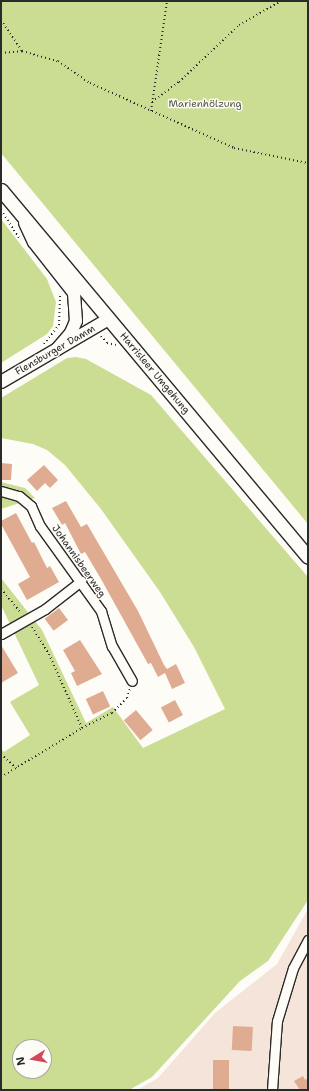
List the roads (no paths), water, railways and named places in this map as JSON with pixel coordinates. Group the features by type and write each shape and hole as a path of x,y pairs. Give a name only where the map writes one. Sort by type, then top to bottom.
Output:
{"main road":[{"name":"Harrisleer Umgehung","path":"1,190 308,557"}],"street":[{"path":"21,215 34,242 70,284 74,293 76,310 73,330 57,349"},
{"name":"Flensburger Damm","path":"1,382 109,319"},
{"name":"Johannisbeerweg","path":"1,491 19,496 30,506 40,526 81,581 101,611 112,646 132,681"},
{"path":"1,634 27,620 81,581"},
{"path":"272,1090 277,1020 293,968 308,940"}],"park label":[{"name":"Marienhölzung","path":"205,104"}]}
